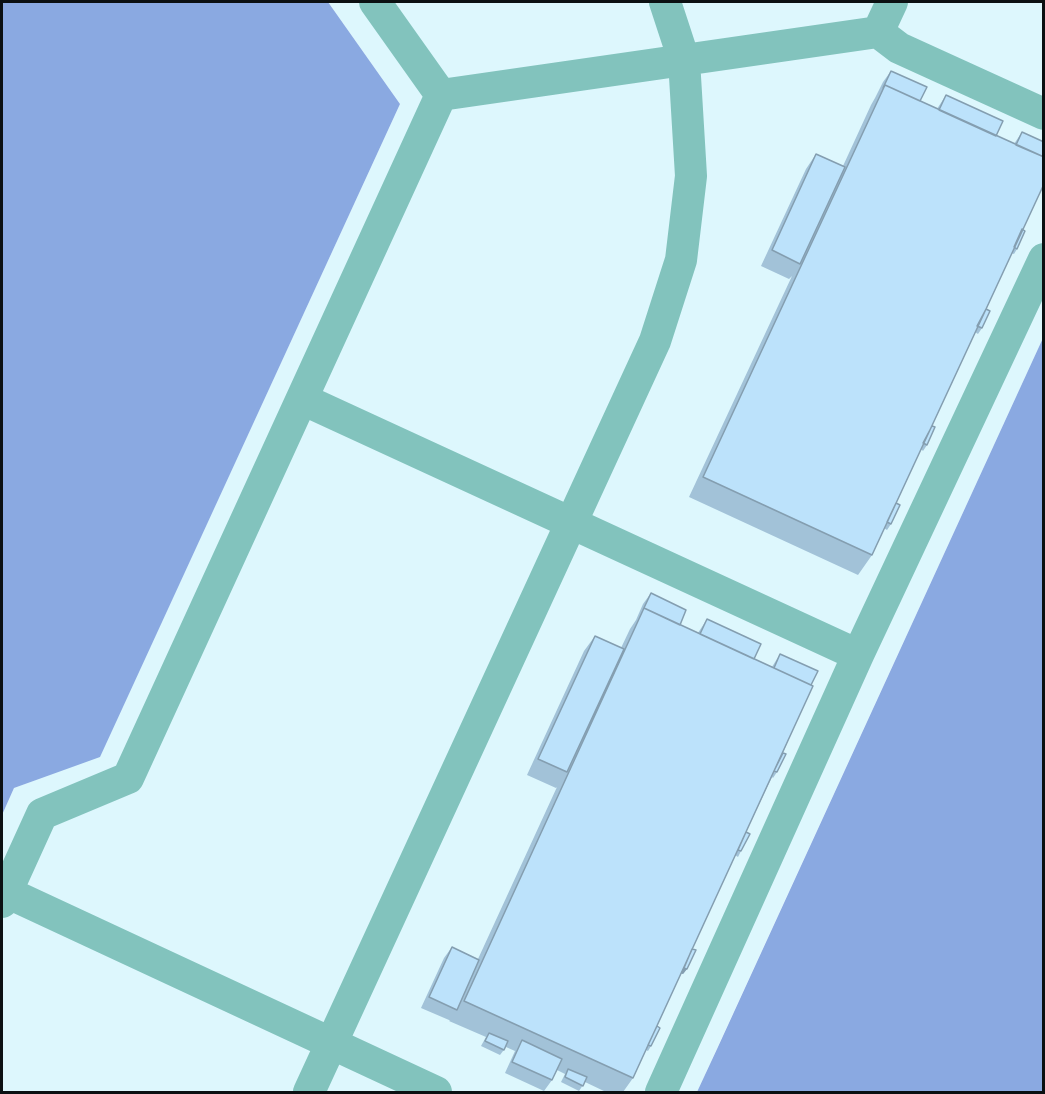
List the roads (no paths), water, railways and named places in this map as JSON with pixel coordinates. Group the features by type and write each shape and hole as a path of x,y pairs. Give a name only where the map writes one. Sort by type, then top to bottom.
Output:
{"lane":[{"path":"375,2 441,95"},
{"path":"309,1092 655,341 681,260 691,176 684,60 665,2"},
{"path":"878,32 892,2"},
{"path":"441,95 878,32 898,48 1044,114"},
{"path":"436,1092 4,897 42,814 128,778 441,95"},
{"path":"661,1092 858,655 1044,258"},
{"path":"302,399 858,655"}],"water":[{"path":"2,2 328,2 400,104 100,757 14,788 2,815"},
{"path":"1043,338 1043,1092 697,1092 717,1049"}]}
